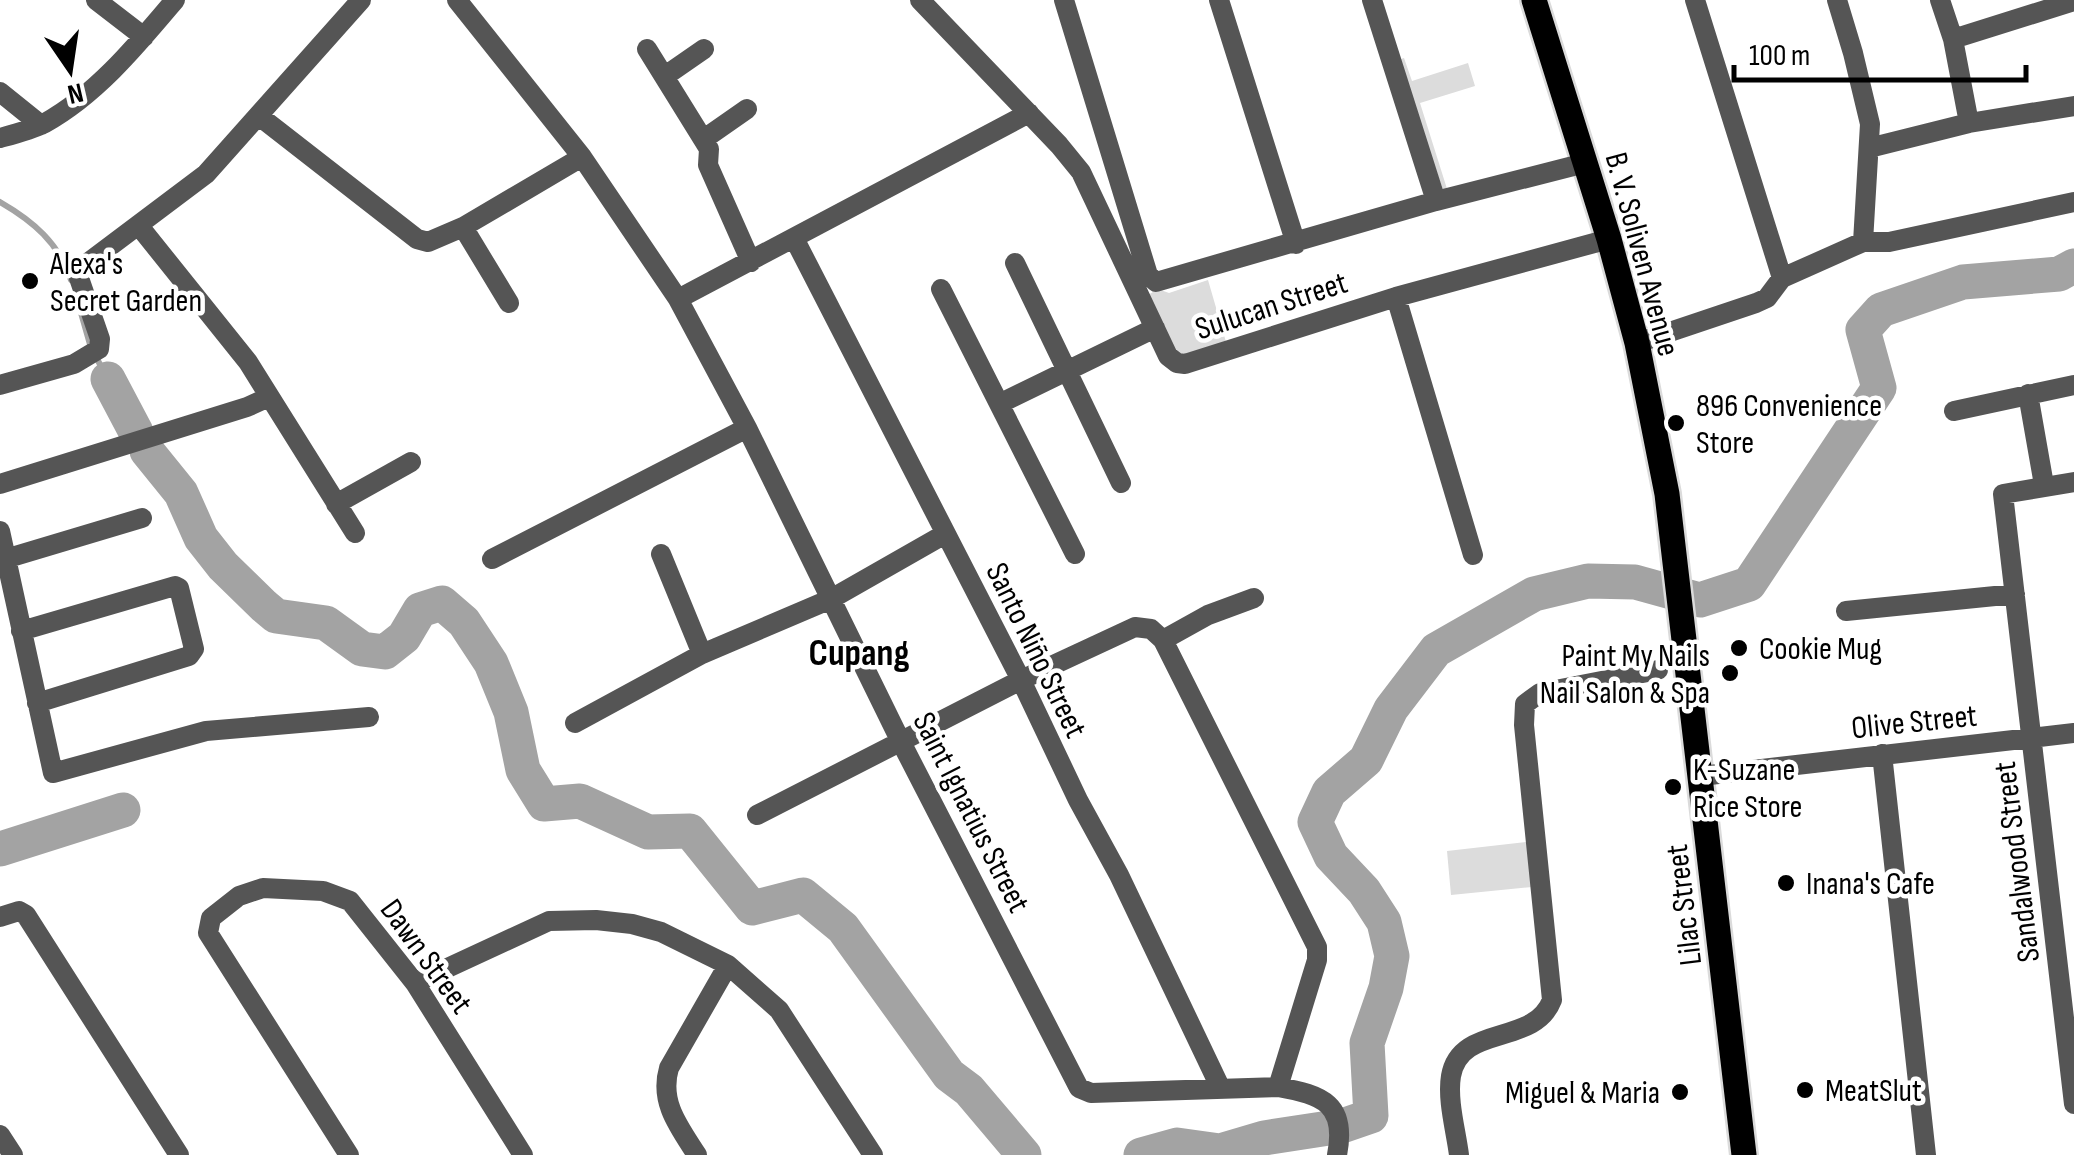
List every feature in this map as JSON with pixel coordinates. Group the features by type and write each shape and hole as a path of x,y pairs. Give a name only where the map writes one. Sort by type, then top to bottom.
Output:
{"main road":[{"name":"B. V. Soliven Avenue","path":"1534,0 1609,238 1636,343 1667,494 1678,589"},
{"name":"Lilac Street","path":"1678,589 1744,1155"}],"street":[{"path":"96,0 144,37"},
{"path":"0,138 41,125 85,95 176,0"},
{"path":"0,385 94,353 100,339 79,272 206,174 361,0"},
{"name":"Saint Ignatius Street","path":"457,0 582,157 678,299 747,428 901,742 1079,1088 1091,1092 1278,1088 1322,1099 1339,1118 1339,1147"},
{"name":"Sulucan Street","path":"920,0 1081,172 1172,360 1186,364 1396,297 1609,238"},
{"path":"1064,0 1148,275 1156,282 1436,201 1585,163"},
{"path":"1219,0 1296,244"},
{"path":"1372,0 1436,201"},
{"path":"1694,0 1782,278"},
{"path":"1837,0 1865,102 1870,148 1863,242"},
{"path":"1940,0 1953,39 1969,123"},
{"path":"1953,39 2074,1"},
{"path":"647,48 709,149 708,166 751,262"},
{"path":"665,76 704,48"},
{"path":"0,92 41,125"},
{"path":"1870,148 1969,123 2074,106"},
{"path":"704,140 746,109"},
{"path":"678,299 1029,114"},
{"path":"259,116 417,239 431,242 582,157"},
{"path":"1636,343 1756,303 1766,298 1782,278 1863,242 1889,242 2074,202"},
{"path":"139,226 248,362 355,533"},
{"path":"463,227 510,303"},
{"name":"Santo Niño Street","path":"795,240 1154,944 1221,1089"},
{"path":"1015,263 1122,484"},
{"path":"941,289 1075,554"},
{"path":"1396,297 1474,556"},
{"path":"1001,403 1155,328"},
{"path":"1954,411 2074,386"},
{"path":"2028,394 2044,486 2074,482"},
{"path":"0,484 269,397"},
{"path":"492,559 747,428"},
{"path":"336,504 411,462"},
{"name":"Sandalwood Street","path":"2044,486 2003,494 2050,900 2070,1033 2074,1104"},
{"path":"5,559 142,518"},
{"path":"0,532 53,774 206,730 369,717"},
{"path":"575,723 702,654 831,598 945,534"},
{"path":"661,554 702,654"},
{"path":"21,631 180,588 194,651 189,656 37,703"},
{"path":"1846,612 2015,594"},
{"path":"757,815 1020,680 1135,627 1157,634 1254,598"},
{"path":"1157,634 1317,947 1317,960 1278,1088"},
{"path":"1458,1155 1451,1084 1458,1058 1480,1042 1539,1022 1552,1000 1525,704 1540,694 1658,670"},
{"name":"Olive Street","path":"1700,776 2074,733"},
{"path":"1882,754 1926,1155"},
{"name":"Dawn Street","path":"349,1155 208,933 211,918 239,896 264,888 323,891 350,902 415,983 523,1155"},
{"path":"2050,900 2074,898"},
{"path":"0,917 19,910 26,915 179,1155"},
{"path":"415,983 549,921 572,919 646,928 728,965 779,1010 873,1155"},
{"path":"697,1155 664,1096 665,1082 669,1068 728,965"},
{"path":"0,1135 13,1155"}],"shaded area":[{"path":"1404,58 1412,81 1468,63 1475,86 1420,103 1448,192 1444,193 1398,60"},
{"path":"1208,280 1226,342 1187,357 1176,355 1148,295 1158,289 1169,293"},
{"path":"1527,842 1532,887 1451,895 1447,851"}],"waterway":[{"path":"0,202 43,234 71,280"},
{"path":"1141,1155 1177,1145 1220,1151 1264,1138 1342,1126 1371,1116 1367,1043 1386,988 1392,956 1384,922 1364,891 1331,856 1315,822 1329,792 1366,760 1391,709 1436,650 1534,594 1588,581 1635,582 1700,600 1749,584 1879,388 1863,330 1881,310 1963,282 2059,274 2074,266"},
{"path":"79,306 91,348 108,379"},
{"path":"108,379 136,432"},
{"path":"147,451 181,493 201,538 223,566 276,616 326,623 362,649 385,652 404,637 420,610 442,603 464,622 491,663 511,712 523,770 544,804 580,801 648,832 690,831 752,908 803,895 843,928 949,1075 969,1090 1024,1155"},
{"path":"0,849 123,810"}],"place":[{"name":"Alexa's Secret Garden","path":"30,281"},
{"name":"896 Convenience Store","path":"1676,423"},
{"name":"Cookie Mug","path":"1739,648"},
{"name":"Paint My Nails Nail Salon & Spa","path":"1730,673"},
{"name":"K-Suzane Rice Store","path":"1673,787"},
{"name":"Inana's Cafe","path":"1786,883"},
{"name":"MeatSlut","path":"1805,1090"},
{"name":"Miguel & Maria","path":"1680,1092"}],"district":[{"name":"Cupang","path":"859,652"}]}
